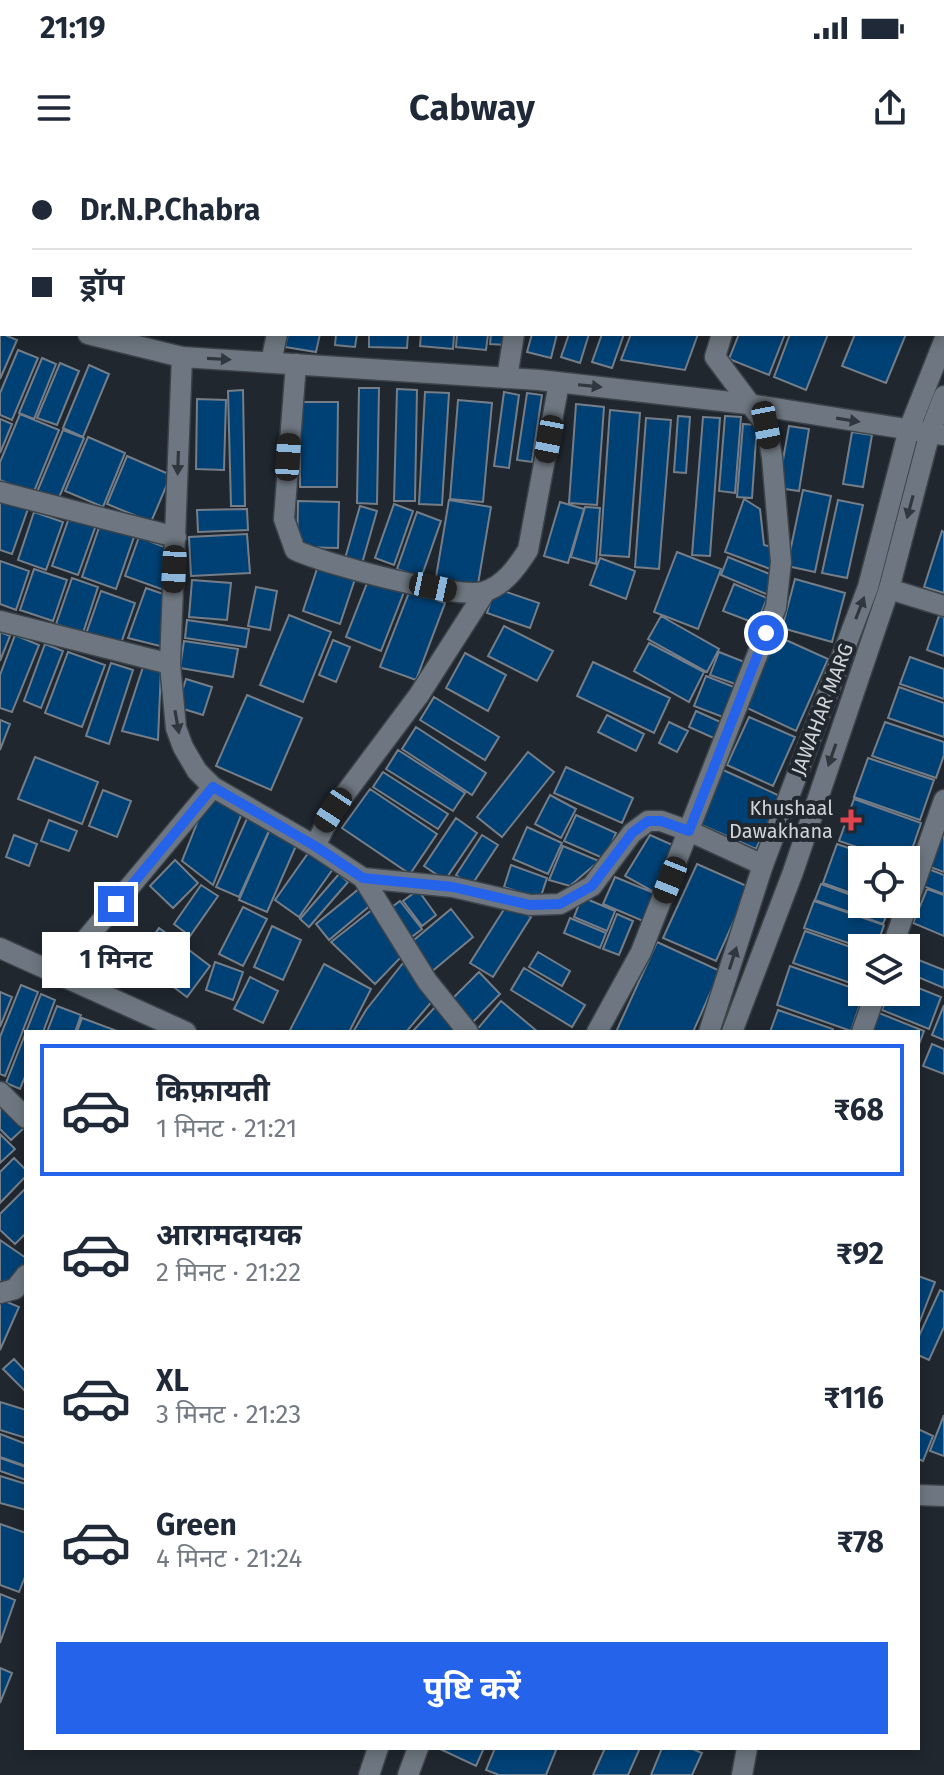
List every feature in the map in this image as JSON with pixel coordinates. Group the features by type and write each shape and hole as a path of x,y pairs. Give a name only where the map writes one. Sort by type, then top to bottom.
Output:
{"street":[{"path":"96,336 182,357 559,383 748,404 928,432"},
{"path":"271,362 277,336"},
{"path":"507,378 514,336"},
{"path":"598,1030 641,952 776,607 781,562 772,457 766,425 715,357 721,336"},
{"path":"928,432 944,341"},
{"path":"182,357 170,664 176,728 183,747 197,771 213,787 315,846 363,878 427,981 466,1030"},
{"path":"296,364 284,519 295,550 371,574 464,593 485,592"},
{"path":"315,846 333,810 419,695 485,592 513,574 528,550 559,383"},
{"path":"928,432 944,396"},
{"name":"JAWAHAR MARG","path":"733,1030 793,872 889,589 928,432"},
{"name":"JAWAHAR MARG","path":"710,1030 763,865 928,432"},
{"path":"0,492 176,537"},
{"path":"889,589 944,606"},
{"path":"0,621 170,664"},
{"path":"57,974 213,787"},
{"path":"897,934 944,800"},
{"path":"363,878 453,887 530,905 560,904 592,886 632,833 648,821 661,821 689,831 763,865"},
{"path":"0,948 182,1030"},
{"path":"863,1030 871,1006"},
{"path":"0,1092 24,1116"},
{"path":"0,1293 15,1289 24,1278"},
{"path":"920,1495 944,1496"},
{"path":"369,1775 378,1750"},
{"path":"742,1775 747,1750"}],"building":[{"path":"0,336 7,336 17,340 0,379"},
{"path":"288,336 320,336 316,352 285,347"},
{"path":"336,336 357,336 355,347 335,345"},
{"path":"369,336 408,336 407,348 369,347"},
{"path":"421,336 454,336 453,349 420,346"},
{"path":"457,336 488,336 486,350 456,347"},
{"path":"491,336 507,336 506,345 490,344"},
{"path":"531,336 556,336 551,358 527,352"},
{"path":"568,336 588,336 580,363 561,357"},
{"path":"601,336 623,336 612,368 592,362"},
{"path":"630,336 697,336 685,370 621,360"},
{"path":"738,336 784,336 769,375 729,359"},
{"path":"789,336 827,336 806,390 774,377"},
{"path":"854,336 905,336 886,383 842,366"},
{"path":"18,350 38,358 12,420 0,415 0,393"},
{"path":"42,358 56,364 34,419 19,413"},
{"path":"60,363 79,371 57,425 37,418"},
{"path":"89,365 109,374 83,437 63,428"},
{"path":"359,388 379,388 377,504 357,503"},
{"path":"397,389 417,390 415,501 394,501"},
{"path":"243,390 245,506 231,506 228,391"},
{"path":"425,392 449,393 442,505 419,504"},
{"path":"504,392 519,395 509,468 494,466"},
{"path":"527,393 542,395 532,462 517,460"},
{"path":"197,399 226,400 224,470 196,469"},
{"path":"458,400 492,403 483,502 450,499"},
{"path":"300,402 338,402 337,487 300,487"},
{"path":"576,404 604,407 597,505 569,503"},
{"path":"610,410 640,413 629,557 600,555"},
{"path":"20,414 59,430 33,494 0,480 0,462"},
{"path":"678,416 690,417 686,473 674,472"},
{"path":"725,416 741,417 735,493 719,491"},
{"path":"703,417 720,418 710,556 692,555"},
{"path":"646,418 671,420 659,569 635,567"},
{"path":"0,419 12,424 0,453"},
{"path":"743,424 757,425 752,498 737,497"},
{"path":"789,426 809,429 799,491 778,488"},
{"path":"63,430 84,438 58,500 37,492"},
{"path":"852,432 872,435 863,487 843,484"},
{"path":"88,437 125,453 103,507 65,491"},
{"path":"127,456 171,475 151,522 107,504"},
{"path":"803,490 831,496 815,572 787,566"},
{"path":"0,496 29,506 12,554 0,550"},
{"path":"744,499 760,509 764,545 772,547 773,570 725,552"},
{"path":"449,500 491,507 477,590 435,583"},
{"path":"838,500 863,505 847,578 822,573"},
{"path":"298,501 339,502 338,548 297,547"},
{"path":"560,502 584,509 568,563 544,556"},
{"path":"394,504 413,511 394,565 375,558"},
{"path":"360,506 377,511 361,567 344,562"},
{"path":"585,507 600,508 596,564 571,557"},
{"path":"247,509 248,530 198,532 197,510"},
{"path":"34,512 63,522 46,570 18,560"},
{"path":"417,512 441,521 421,578 397,569"},
{"path":"70,515 96,525 78,575 52,566"},
{"path":"102,519 136,531 116,589 82,577"},
{"path":"944,532 944,593 924,587"},
{"path":"247,534 250,573 191,576 189,537"},
{"path":"139,537 167,548 164,590 125,576"},
{"path":"677,552 721,569 698,629 654,612"},
{"path":"728,557 772,575 771,596 721,575"},
{"path":"600,558 635,571 626,599 590,585"},
{"path":"0,561 29,571 16,610 0,604"},
{"path":"319,563 356,576 340,624 303,611"},
{"path":"34,569 67,580 53,621 20,610"},
{"path":"72,578 98,587 83,633 56,624"},
{"path":"369,578 404,592 381,651 346,637"},
{"path":"795,579 845,593 832,642 782,628"},
{"path":"192,580 231,583 227,620 189,617"},
{"path":"734,584 767,598 757,624 723,611"},
{"path":"256,587 277,591 270,630 248,626"},
{"path":"146,588 169,596 164,647 128,638"},
{"path":"495,588 539,603 530,628 487,613"},
{"path":"410,590 445,603 416,680 380,667"},
{"path":"101,591 135,603 120,646 86,634"},
{"path":"289,615 331,632 303,702 260,685"},
{"path":"661,616 719,649 707,672 648,639"},
{"path":"939,616 944,617 944,656 927,650"},
{"path":"187,620 249,629 246,647 185,638"},
{"path":"504,626 553,651 537,681 488,656"},
{"path":"0,632 10,636 0,661"},
{"path":"15,635 39,645 12,712 0,708 0,675"},
{"path":"777,636 828,659 796,731 745,707"},
{"path":"333,640 350,647 336,682 319,675"},
{"path":"184,641 238,649 233,677 180,668"},
{"path":"649,643 704,672 689,702 634,671"},
{"path":"45,644 63,651 41,708 24,701"},
{"path":"68,652 105,665 82,727 45,713"},
{"path":"719,652 747,663 738,685 710,675"},
{"path":"465,653 506,675 488,711 446,688"},
{"path":"910,657 944,669 944,699 900,684"},
{"path":"593,662 670,698 654,733 577,696"},
{"path":"111,663 133,670 109,744 86,736"},
{"path":"143,667 161,668 158,740 122,731"},
{"path":"706,676 739,689 728,719 694,706"},
{"path":"186,679 212,687 203,715 177,707"},
{"path":"899,687 944,703 944,737 888,718"},
{"path":"247,695 302,718 271,790 216,766"},
{"path":"434,697 499,737 485,760 420,720"},
{"path":"696,711 725,724 718,740 689,727"},
{"path":"607,715 644,734 636,751 598,732"},
{"path":"749,717 795,737 773,786 727,765"},
{"path":"0,720 10,724 0,750"},
{"path":"669,722 688,731 677,752 659,743"},
{"path":"885,722 944,742 944,755 936,778 872,756"},
{"path":"416,727 486,773 472,795 402,749"},
{"path":"398,750 465,793 453,811 386,769"},
{"path":"528,752 554,772 502,837 477,817"},
{"path":"35,757 98,782 82,824 18,799"},
{"path":"868,758 934,780 920,820 854,797"},
{"path":"566,767 633,798 622,823 554,793"},
{"path":"721,769 780,796 756,849 697,823"},
{"path":"383,772 448,814 438,829 373,787"},
{"path":"370,789 437,834 410,874 342,828"},
{"path":"103,790 131,801 117,837 89,826"},
{"path":"209,793 244,808 213,885 182,861"},
{"path":"550,795 576,809 561,838 535,824"},
{"path":"854,799 921,823 913,846 854,846 839,841"},
{"path":"249,814 272,824 239,897 216,887"},
{"path":"576,815 616,833 605,859 564,841"},
{"path":"456,818 477,833 445,880 424,866"},
{"path":"944,819 944,872 925,865"},
{"path":"49,820 77,831 69,851 41,841"},
{"path":"271,827 299,839 267,912 239,900"},
{"path":"527,827 562,843 548,874 513,859"},
{"path":"14,835 37,844 29,866 6,857"},
{"path":"482,835 498,845 471,886 456,875"},
{"path":"650,835 677,847 654,892 625,876"},
{"path":"837,844 848,848 848,892 823,883"},
{"path":"563,846 599,861 570,886 549,880"},
{"path":"311,849 335,866 299,917 275,900"},
{"path":"175,860 198,883 173,908 150,886"},
{"path":"697,864 749,887 716,961 663,938"},
{"path":"511,865 547,878 540,899 504,887"},
{"path":"926,868 944,875 944,894 920,885"},
{"path":"339,874 348,882 309,927 300,919"},
{"path":"615,877 654,893 643,921 603,904"},
{"path":"821,884 848,894 848,912 815,900"},
{"path":"201,885 218,896 190,936 174,924"},
{"path":"360,888 372,904 329,940 316,924"},
{"path":"927,889 944,895 944,936 913,923 915,918 920,918 920,906"},
{"path":"418,890 436,915 422,926 403,901"},
{"path":"582,897 615,911 607,931 574,917"},
{"path":"400,901 422,929 409,939 388,910"},
{"path":"814,901 848,913 848,918 864,918 884,925 881,934 848,934 848,943 804,928"},
{"path":"508,903 531,917 493,977 470,963"},
{"path":"243,907 267,919 243,966 219,954"},
{"path":"373,909 403,955 375,984 331,942"},
{"path":"451,909 473,937 430,973 408,945"},
{"path":"617,914 633,921 619,955 603,949"},
{"path":"570,918 606,933 600,948 564,933"},
{"path":"866,918 885,918 883,924"},
{"path":"272,926 301,940 283,980 254,967"},
{"path":"159,928 180,943 156,977 135,963"},
{"path":"805,931 848,946 848,982 793,963"},
{"path":"657,942 720,971 694,1030 617,1030"},
{"path":"189,950 210,966 187,997 167,982"},
{"path":"538,952 570,971 562,986 529,967"},
{"path":"920,961 944,970 944,988 920,978"},
{"path":"215,962 243,972 233,1000 206,990"},
{"path":"403,963 434,999 408,1030 354,1030"},
{"path":"324,964 371,989 350,1030 290,1030"},
{"path":"790,966 848,986 848,1006 859,1006 851,1030 777,1005"},
{"path":"524,968 585,1005 572,1027 511,990"},
{"path":"479,972 500,994 470,1025 448,1003"},
{"path":"250,977 278,991 263,1023 234,1009"},
{"path":"21,985 38,992 5,1076 0,1074 0,1037"},
{"path":"920,989 941,997 929,1029 882,1010 884,1006 920,1006"},
{"path":"0,992 12,997 0,1027"},
{"path":"41,994 55,1000 44,1030 27,1030"},
{"path":"501,1001 536,1030 477,1030"},
{"path":"437,1005 458,1025 454,1030 414,1030"},
{"path":"944,1005 944,1040 932,1035"},
{"path":"57,1006 81,1015 76,1030 48,1030"},
{"path":"778,1010 833,1029 833,1030 771,1030"},
{"path":"879,1013 924,1031 920,1042 920,1030 872,1030"},
{"path":"82,1018 114,1030 78,1030"},
{"path":"24,1037 24,1079 20,1089 6,1083"},
{"path":"932,1044 944,1049 944,1074 923,1066"},
{"path":"0,1103 24,1128 11,1140 0,1129"},
{"path":"0,1134 15,1149 0,1163"},
{"path":"14,1158 24,1168 24,1178 0,1203 0,1172"},
{"path":"24,1190 24,1235 15,1244 0,1230 0,1214"},
{"path":"0,1240 24,1257 24,1266 9,1288 0,1282"},
{"path":"920,1277 935,1282 920,1321"},
{"path":"940,1290 944,1292 944,1327 929,1360 920,1356 920,1334"},
{"path":"0,1299 19,1307 0,1350"},
{"path":"14,1359 24,1370 24,1390 3,1369"},
{"path":"0,1402 24,1409 24,1437 0,1430"},
{"path":"944,1415 944,1456 930,1451"},
{"path":"920,1430 933,1436 923,1461 920,1460"},
{"path":"0,1434 24,1443 24,1465 0,1457"},
{"path":"0,1458 24,1466 24,1479 0,1471"},
{"path":"0,1476 24,1483 24,1509 0,1503"},
{"path":"0,1524 24,1532 24,1579 19,1592 0,1585"},
{"path":"0,1594 15,1600 0,1643"},
{"path":"0,1668 12,1673 0,1703"},
{"path":"442,1750 483,1750 476,1766"},
{"path":"494,1750 556,1750 546,1775 499,1775 486,1770"},
{"path":"604,1750 639,1750 628,1775 593,1775"},
{"path":"661,1750 695,1750 702,1753 692,1775 651,1775"}],"place":[{"name":"Khushaal Dawakhana","path":"851,820"}],"route":[{"path":"116,904 213,787 315,846 363,878 453,887 530,905 560,904 592,886 632,833 648,821 661,821 689,831 766,633"}]}
